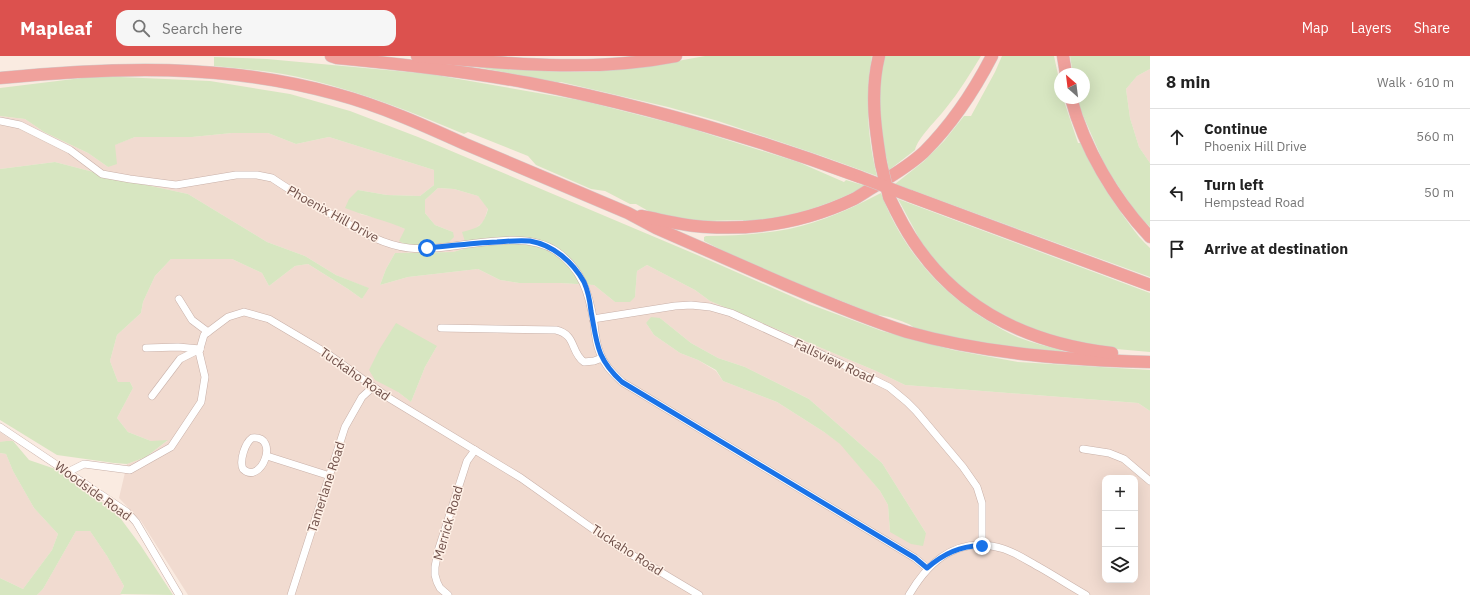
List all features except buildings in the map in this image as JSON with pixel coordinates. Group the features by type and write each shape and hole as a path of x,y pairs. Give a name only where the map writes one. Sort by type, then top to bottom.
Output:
{"highway":[{"path":"331,56 337,58 420,66 528,83 579,93 735,134 860,177 1150,285"},
{"path":"417,56 502,63 569,66 624,64 676,56"},
{"path":"879,56 874,86 874,113 876,138 889,197 902,223 924,256 940,276 951,287 977,307 1020,330 1045,340 1097,352 1150,356"},
{"path":"628,214 684,225 733,228 785,222 839,206 901,170 923,152 960,110 992,56"},
{"path":"1063,56 1065,68"},
{"path":"0,78 118,70 168,70 206,71 296,84 336,94 391,112 628,214 656,228 835,306 907,332 1015,354 1062,358 1150,362"},
{"path":"1073,104 1080,125 1097,162 1120,200 1139,226 1150,237"}],"street":[{"name":"Phoenix Hill Drive","path":"0,121 20,124 70,150 102,174 176,185 236,175 257,175 272,178 367,235 396,246 410,249 520,240 543,245 554,250 572,265 584,282 589,299 597,343 602,358 612,372 629,386 915,558 927,568"},
{"path":"179,299 192,320 208,332"},
{"name":"Fallsview Road","path":"593,319 675,306 691,305 710,307 738,316 889,387 916,411 963,467 977,487 982,503 982,546"},
{"name":"Tuckaho Road","path":"200,349 204,335 228,317 244,312 269,319 328,354 389,398 536,488 617,546 699,595"},
{"path":"441,328 556,330 563,332 569,337 578,356 584,362 602,358"},
{"path":"146,348 178,347 200,349"},
{"path":"152,396 180,359 200,349"},
{"path":"68,472 84,464 130,470 170,447 201,402 205,377 199,352 200,349"},
{"name":"Tamerlane Road","path":"291,595 345,427 362,397 373,387"},
{"name":"Woodside Road","path":"0,427 120,507 132,517 179,595"},
{"path":"252,438 260,439 263,442 266,446 267,456 262,464 252,472 245,471 241,465 247,443 252,438"},
{"path":"1083,449 1109,453 1124,459 1150,481"},
{"name":"Merrick Road","path":"448,595 440,588 435,575 438,551 467,461 475,450"},
{"path":"267,456 330,476"},
{"path":"909,595 927,568 934,562 952,551 972,545 993,546 1008,550 1086,595"}],"shaded area":[{"path":"1150,69 1150,163 1139,147 1130,118 1126,89 1137,76"},
{"path":"0,116 25,119 44,132 88,153 108,167 114,145 135,137 192,137 232,133 268,133 296,144 329,137 434,170 434,185 420,196 387,195 358,190 360,214 389,221 405,229 453,232 435,225 425,213 425,200 438,188 454,189 478,196 488,208 484,221 475,229 467,248 453,252 395,253 386,269 380,285 408,277 478,269 500,280 519,283 594,285 615,302 635,297 637,271 647,265 695,290 710,301 876,371 905,385 1138,403 1150,411 1150,595 188,595 141,521 119,498 127,464 146,457 167,441 151,441 128,432 117,418 133,388 130,382 118,382 110,361 117,335 141,313 143,302 155,276 171,259 232,259 262,273 269,286 295,266 308,264 362,299 368,288 336,275 305,256 267,242 188,194 128,181 55,162 0,169","holes":["660,318 691,343 718,358 745,367 809,399 882,463 926,533 890,532 888,505 880,491 841,444 777,402 723,381 716,371 698,360 680,353 654,335 646,323","437,346 425,367 411,402 398,392"]},
{"path":"0,432 13,441 0,442"},
{"path":"0,453 6,454 13,471 34,508 58,534 52,550 23,589 0,578"},
{"path":"76,531 90,531 107,556 124,586 120,594 122,595 37,595 43,589"}],"green space":[{"path":"705,56 872,56 868,86 868,116 871,146 877,176 718,121 668,107 561,82 471,66 590,72 639,67"},
{"path":"883,56 981,56 955,96 928,129 915,150 889,170 881,132 879,85"},
{"path":"1002,56 1054,56 1057,68 1054,68 1054,104 1065,104 1078,143 1081,143 1097,175 1116,205 1144,243 1150,248 1150,277 895,184 923,162 944,141 964,116 971,116"},
{"path":"1070,56 1150,56 1150,69 1137,76 1126,89 1130,118 1139,147 1150,163 1150,227 1137,214 1106,168 1078,104 1090,104 1090,68 1072,68"},
{"path":"214,57 267,59 430,74 584,101 686,127 798,162 844,182 846,180 866,186 837,200 807,210 761,221 745,223 743,220 706,221 677,218 650,212 636,204 630,204 605,191 591,189 536,165 528,156 468,132 464,134 370,97 299,77 263,71 214,66"},
{"path":"98,76 210,81 290,94 350,111 418,137 809,304 882,331 953,350 1018,362 1150,370 1150,411 1138,403 905,385 876,371 710,301 695,290 647,265 637,271 635,297 630,302 615,302 594,285 519,283 500,280 478,269 408,277 380,285 386,269 395,253 453,252 467,248 462,232 480,225 488,209 478,196 454,189 438,188 425,200 425,213 435,225 453,232 454,237 448,243 408,246 399,241 405,229 345,208 349,199 358,190 387,195 420,196 434,185 434,170 329,137 296,144 268,133 232,133 192,137 135,137 115,145 117,164 108,167 88,153 44,132 25,119 0,116 0,88"},
{"path":"55,162 128,181 188,194 267,242 305,256 336,275 369,288 362,299 308,264 295,266 269,286 262,273 232,259 171,259 155,276 143,302 141,313 117,335 110,361 118,382 130,382 133,388 117,418 128,432 151,441 168,440 146,457 127,464 57,455 0,420 0,169"},
{"path":"881,193 889,213 910,249 937,282 953,296 988,321 1008,332 1025,340 1061,350 1065,353 975,342 916,329 913,326 897,319 876,315 834,298 831,299 743,261 704,241 704,237 706,236 779,231 813,223"},
{"path":"898,199 1150,293 1150,352 1105,348 1030,331 976,301 936,265 920,240"},
{"path":"651,317 660,318 691,343 718,358 745,367 809,399 882,463 926,533 923,546 911,544 890,532 888,505 880,491 840,444 777,402 723,381 716,370 698,360 680,353 654,335 646,323"},
{"path":"396,323 437,346 425,367 411,402 398,392 375,380 369,370 379,350"},
{"path":"13,441 29,460 64,472 118,515 141,546 173,595 120,594 124,586 107,556 90,531 76,531 43,589 37,595 0,595 0,578 23,589 52,550 58,534 34,508 13,471 6,454 0,453 0,442"}],"route":[{"path":"427,248 520,240 543,245 554,250 572,265 584,282 600,354 612,372 622,382 915,558 927,568 946,554 959,548 972,545 982,546"}]}
